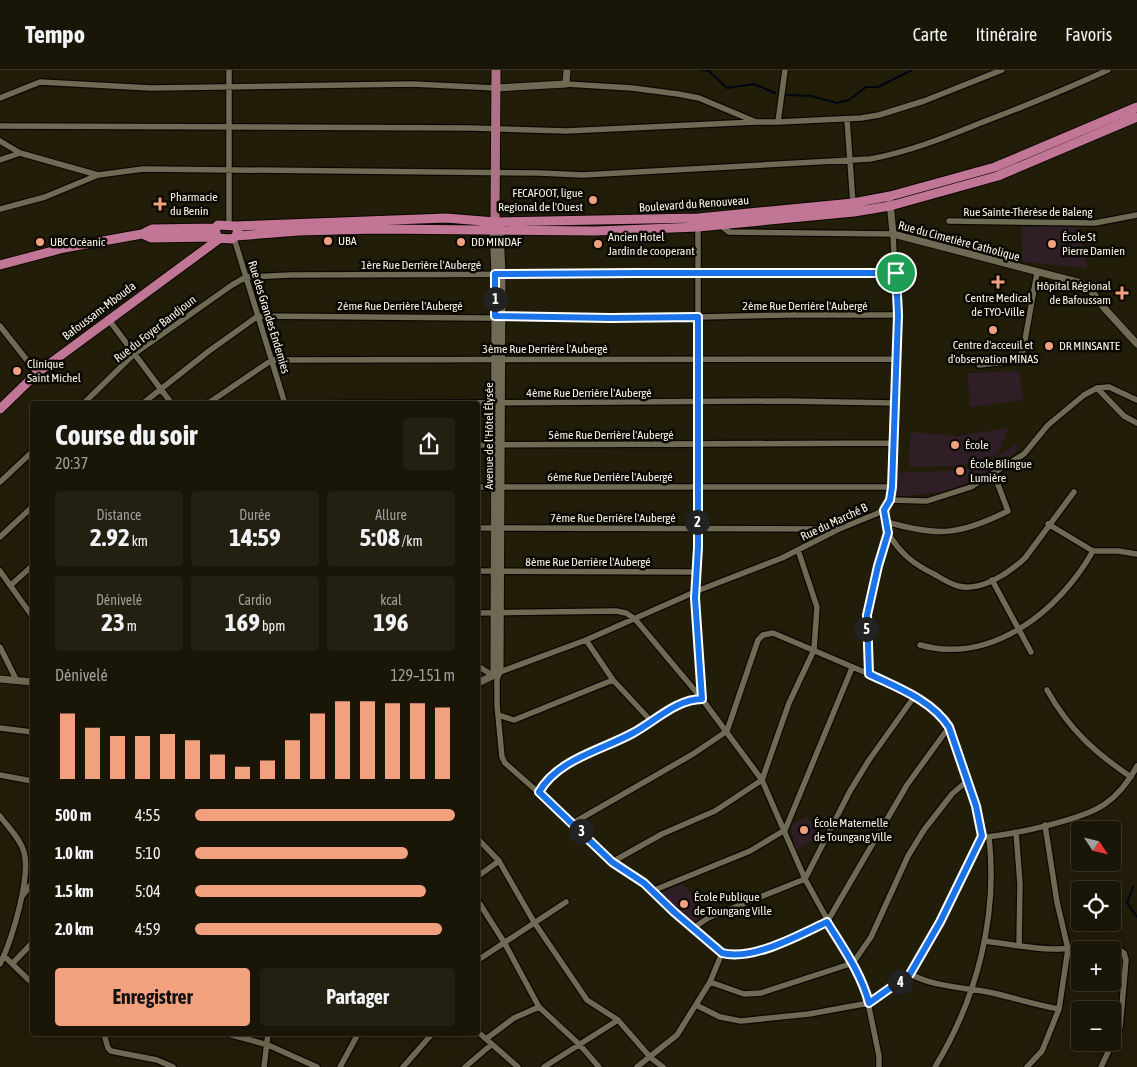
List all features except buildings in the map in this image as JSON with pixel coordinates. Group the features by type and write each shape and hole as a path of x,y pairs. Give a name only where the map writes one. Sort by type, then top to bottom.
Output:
{"highway":[{"path":"997,171 1124,118 1137,107"},
{"path":"1124,118 1137,118"},
{"name":"Boulevard du Renouveau","path":"698,222 720,226 854,208 890,196 997,171"},
{"name":"Boulevard du Renouveau","path":"299,227 235,237 216,235 217,225 299,227 428,223 586,226 698,222 890,206 997,171"},
{"path":"232,225 238,230 235,237"},
{"path":"0,265 64,248 142,234 152,229 216,235"},
{"name":"Bafoussam-Mbouda","path":"0,409 37,374 109,320 216,235"}],"main road":[{"path":"496,70 498,88 497,225"},
{"path":"498,88 501,70"}],"street":[{"path":"229,70 229,170 232,225"},
{"path":"566,84 567,70"},
{"path":"778,122 785,70"},
{"path":"0,126 472,128 566,131 847,119 904,108 1002,70"},
{"path":"0,209 46,197 98,175 143,169 583,175 880,157 922,146 1067,89 1108,70"},
{"path":"0,98 40,82 152,88 412,84 498,88 566,84 632,88 699,98 756,122"},
{"path":"847,119 854,208"},
{"path":"0,142 20,153 98,175"},
{"path":"0,160 20,153"},
{"name":"Rue du Marché B","path":"496,675 586,640 697,591 798,550 839,529 884,510 890,500 892,487 898,315 890,196"},
{"name":"Rue Sainte-Thérèse de Baleng","path":"949,221 1095,223 1137,215"},
{"path":"698,222 700,274 698,317 698,572 696,604 702,699"},
{"name":"Avenue de l'Hôtel Élysée","path":"496,675 499,274 497,225"},
{"name":"Rue du Cimetière Catholique","path":"720,226 729,232 893,234 1080,283 1089,288 1137,344"},
{"name":"Rue des Grandes Endemies","path":"235,237 284,401"},
{"name":"1ère Rue Derrière l'Aubergé","path":"246,277 291,275 896,273"},
{"path":"979,364 1015,361 1019,358 1023,351 1037,273"},
{"name":"Rue du Foyer Bandjoun","path":"87,401 134,354 216,295 246,277"},
{"name":"2ème Rue Derrière l'Aubergé","path":"258,316 587,318 898,315"},
{"path":"145,401 160,388 258,316"},
{"path":"109,320 170,401"},
{"path":"0,326 37,374"},
{"name":"3ème Rue Derrière l'Aubergé","path":"272,360 896,359"},
{"path":"211,401 272,360"},
{"path":"1097,388 1124,416 1137,423"},
{"path":"890,500 912,502 936,500 971,487 1024,454 1048,426 1084,395 1097,388 1109,388 1137,400"},
{"name":"4ème Rue Derrière l'Aubergé","path":"480,403 894,403"},
{"name":"5ème Rue Derrière l'Aubergé","path":"480,445 894,443"},
{"path":"0,482 30,454"},
{"path":"887,522 919,531 942,533 982,524 1008,511 994,474"},
{"name":"6ème Rue Derrière l'Aubergé","path":"480,487 892,487"},
{"path":"888,533 904,556 921,568 958,586 974,586 992,580 1015,567 1024,558 1074,492"},
{"path":"0,537 30,509"},
{"path":"869,674 867,615 888,533 884,510"},
{"path":"1048,524 1093,551 1118,551 1137,554"},
{"name":"7ème Rue Derrière l'Aubergé","path":"480,528 839,529"},
{"path":"612,862 662,834 715,810 762,780 792,696 814,650 817,607 798,550"},
{"path":"920,645 936,649 964,649 983,645 1018,630 1038,616 1071,584 1093,551"},
{"path":"11,585 30,568"},
{"path":"0,571 30,608"},
{"name":"8ème Rue Derrière l'Aubergé","path":"480,571 698,572"},
{"path":"992,580 1031,652"},
{"path":"480,614 616,611 626,613 635,619 702,699 762,780 805,878 827,922 865,988 879,1067"},
{"path":"573,823 684,759 727,731 760,636 773,633 869,674 914,697 942,716 949,727 986,837 993,870 985,941 980,965 946,1049 935,1067"},
{"path":"586,640 613,680 652,722"},
{"path":"0,647 17,681"},
{"path":"480,667 496,675"},
{"path":"652,891 750,851 785,830 852,668"},
{"path":"480,682 496,675"},
{"path":"496,675 502,756 510,768 573,823 612,862 644,883 692,929 722,953 730,955 761,950 827,922 907,785 949,727"},
{"path":"0,679 30,682"},
{"path":"498,715 514,720 613,680"},
{"path":"1047,690 1070,726 1088,745 1131,777"},
{"path":"692,929 708,918 805,878 850,791 869,760 914,697"},
{"path":"539,792 546,782 569,764 652,722 686,701 702,699"},
{"path":"0,728 30,732"},
{"path":"986,837 1046,826 1103,805 1118,794 1137,766"},
{"path":"0,775 30,780"},
{"path":"710,982 744,994 761,993 852,963 871,937 908,856 924,830 952,794 966,781"},
{"path":"0,816 24,850 27,866 22,897 0,964"},
{"path":"1027,1067 1042,1050 1059,1009 1068,949 1057,902 1046,826"},
{"path":"1016,832 1020,884 1018,946"},
{"path":"696,1006 720,1017 741,1021 763,1020 869,1003 910,974 986,837"},
{"path":"480,841 499,861 534,922 587,1000 618,1020 651,1058 663,1067"},
{"path":"480,875 499,861"},
{"path":"22,897 30,886"},
{"path":"480,959 566,902"},
{"path":"480,904 504,942 539,1007 580,1045 599,1067"},
{"path":"985,941 1018,946 1068,949 1090,946 1117,947 1124,953 1126,960 1120,1027 1100,1067"},
{"path":"13,963 30,945"},
{"path":"637,1067 651,1058 677,1035 710,982 722,953"},
{"path":"4,956 30,981"},
{"path":"910,974 925,981 970,991 987,992 1059,1009"},
{"path":"486,1039 514,1018 539,1007"},
{"path":"544,1067 618,1020"},
{"path":"480,1034 518,1067"},
{"path":"105,1036 111,1052 158,1060 173,1067"},
{"path":"236,1036 268,1044 317,1067"},
{"path":"264,1067 268,1036"},
{"path":"340,1067 357,1036"},
{"path":"403,1067 430,1036"},
{"path":"465,1067 492,1044"}],"shaded area":[{"name":"École St Pierre Damien","path":"1079,225 1087,268 1023,262 1021,227"},
{"path":"1019,371 1023,400 970,407 968,373"},
{"name":"École","path":"1008,428 998,454 957,466 910,467 911,432 959,436"},
{"name":"École Bilingue Lumière","path":"1017,444 1018,450 995,469 965,484 942,492 894,497 895,473 964,470 992,459"},
{"name":"École Maternelle de Toungang Ville","path":"807,816 819,836 795,851 791,825"},
{"name":"École Publique de Toungang Ville","path":"682,883 706,913 693,927 659,894"}],"waterway":[{"path":"702,70 709,71 727,88 754,84 775,93"},
{"path":"786,95 811,96 837,103 849,100 866,87 878,87 912,70"},
{"path":"1133,887 1127,903 1137,917"}],"place":[{"name":"FECAFOOT, ligue Regional de l'Ouest","path":"593,200"},
{"name":"Pharmacie du Benin","path":"160,204"},
{"name":"UBA","path":"328,241"},
{"name":"UBC Océanic","path":"40,242"},
{"name":"DD MINDAF","path":"461,242"},
{"name":"Ancien Hotel Jardin de cooperant","path":"598,244"},
{"name":"École St Pierre Damien","path":"1052,244"},
{"name":"Centre Medical de TYO-Ville","path":"998,282"},
{"name":"Hôpital Régional de Bafoussam","path":"1122,293"},
{"name":"Centre d'acceuil et d'observation MINAS","path":"993,330"},
{"name":"DR MINSANTE","path":"1049,346"},
{"name":"Clinique Saint Michel","path":"17,371"},
{"name":"École","path":"955,445"},
{"name":"École Bilingue Lumière","path":"960,471"},
{"name":"École Maternelle de Toungang Ville","path":"804,830"},
{"name":"École Publique de Toungang Ville","path":"684,904"}],"route":[{"path":"896,273 898,315 892,487 890,500 884,510 888,533 870,596 867,615 869,674 930,706 942,716 949,727 966,781 972,793 980,818 982,836 940,922 910,974 869,1003 865,988 827,922 761,950 730,955 722,953 692,929 644,883 612,862 539,792 546,782 569,764 632,733 686,701 702,699 695,598 697,591 698,547 698,317 578,318 495,316 495,274 896,273"}]}
